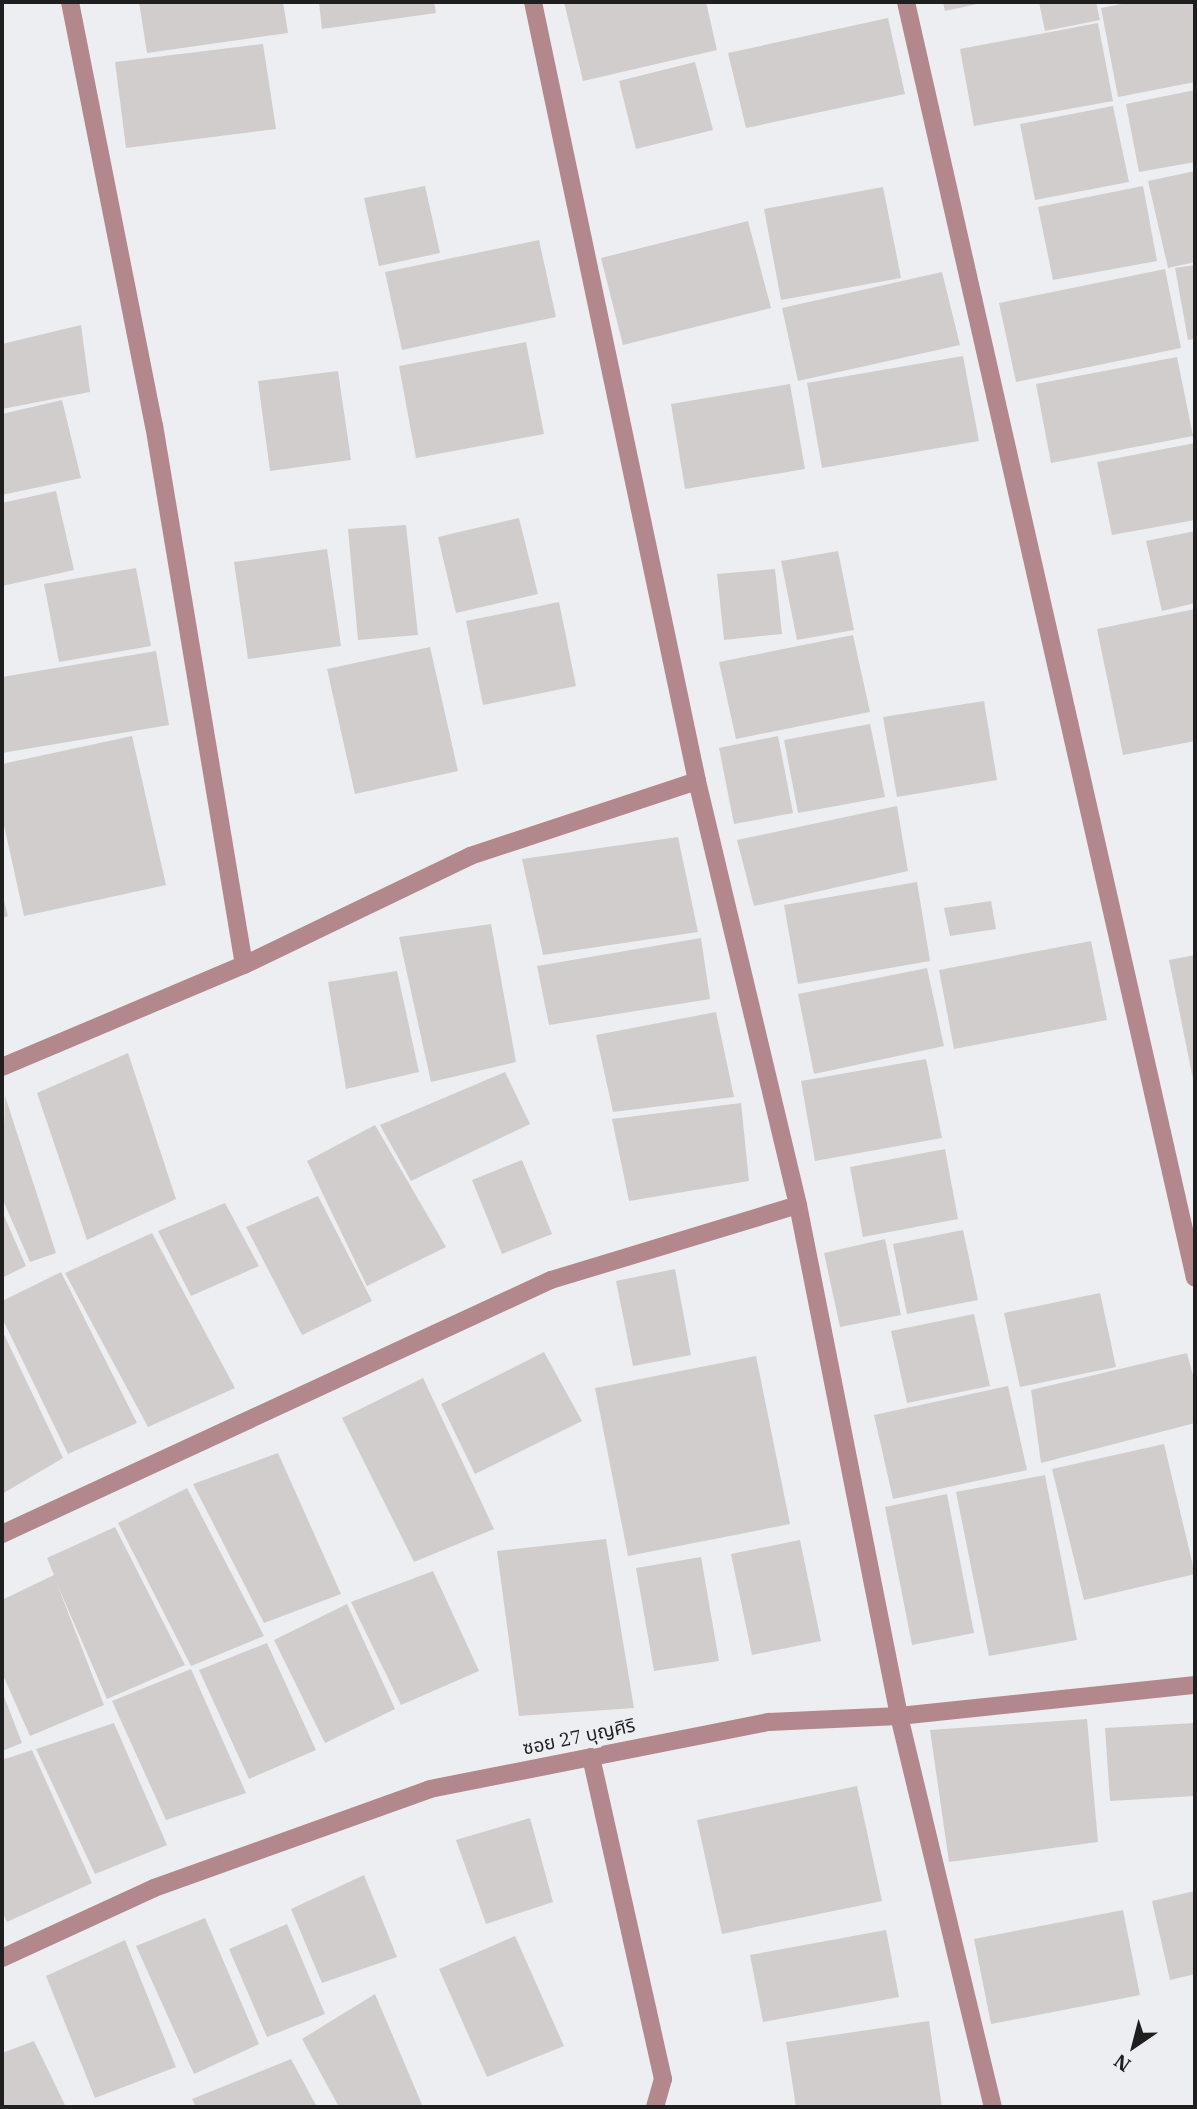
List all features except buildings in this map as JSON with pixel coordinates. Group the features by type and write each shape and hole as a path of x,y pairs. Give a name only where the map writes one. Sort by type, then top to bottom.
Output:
{"street":[{"path":"70,2 154,425 244,965"},
{"path":"533,2 697,781 797,1205 899,1716 993,2107"},
{"path":"906,2 1195,1278"},
{"path":"2,1067 244,965 470,856 697,781"},
{"path":"2,1534 551,1280 797,1205"},
{"name":"ซอย 27 บุญศิริ","path":"2,1958 153,1888 430,1789 689,1735 769,1722 899,1716 1195,1685"},
{"path":"591,1757 663,2079 655,2107"}]}
